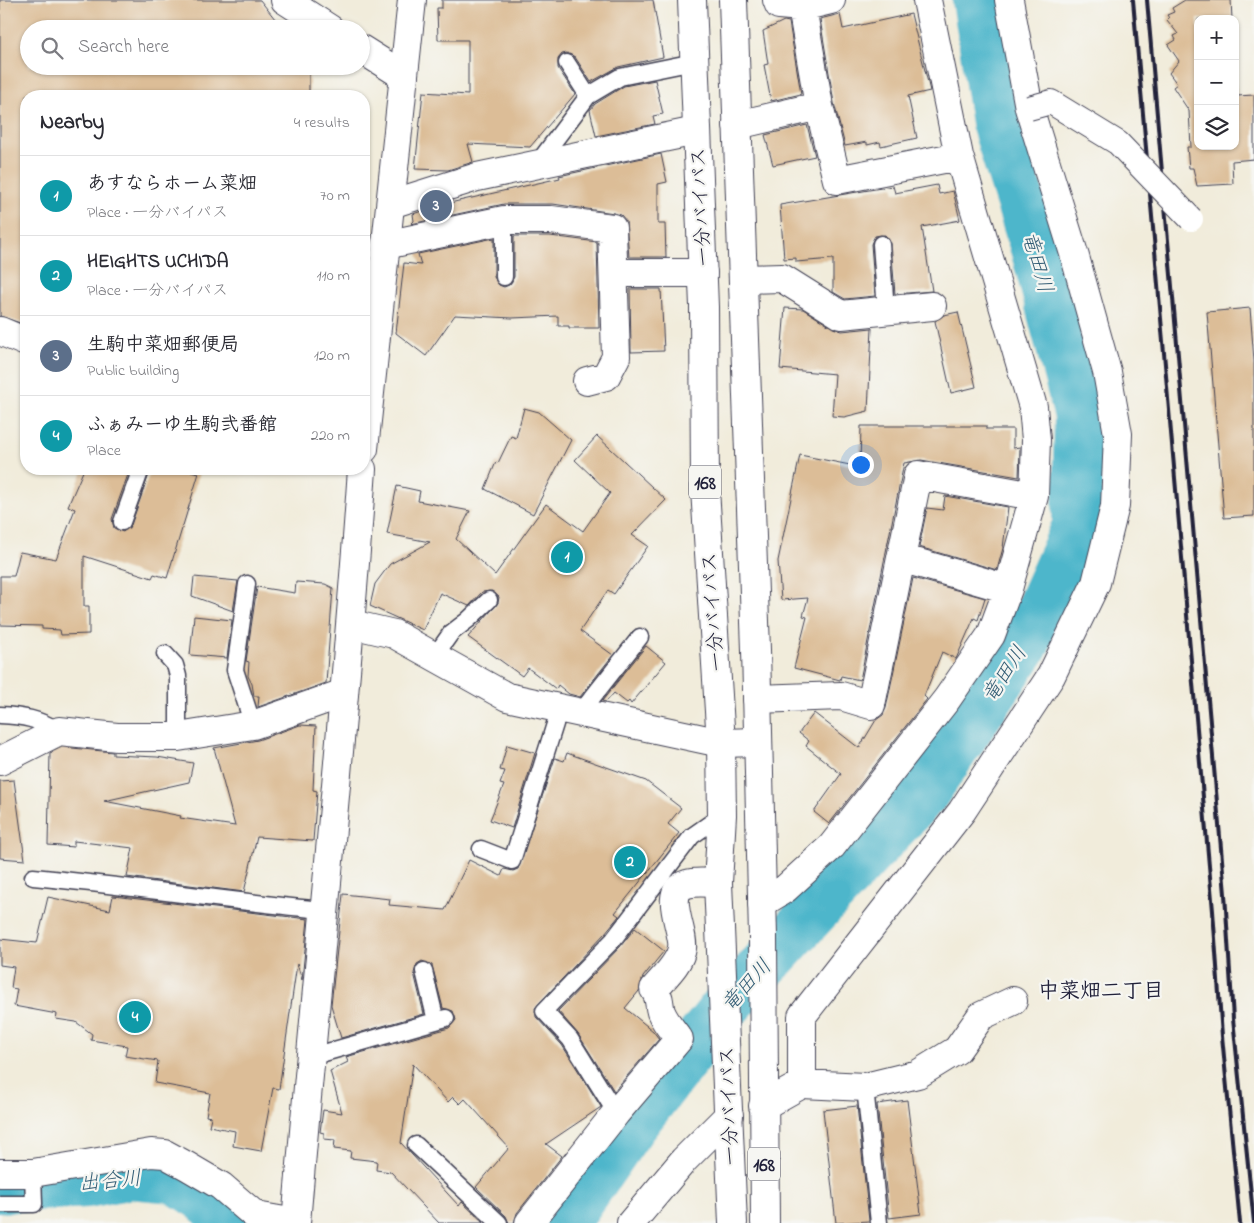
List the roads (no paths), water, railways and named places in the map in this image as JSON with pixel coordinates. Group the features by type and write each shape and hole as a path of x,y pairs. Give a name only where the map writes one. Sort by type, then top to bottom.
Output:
{"main road":[{"path":"285,0 316,20"},
{"path":"370,369 391,204 412,0"},
{"name":"一分バイパス","path":"692,0 703,273 705,489 721,743 722,815 718,883 723,964 732,1223"},
{"name":"一分バイパス","path":"733,0 757,699 763,937 765,1223"},
{"path":"830,0 789,4 837,180 959,156"},
{"path":"762,903 785,889 832,846 887,778 991,635 1008,589 1034,496 1036,440 1032,407 959,156 927,0"},
{"path":"802,1084 802,1016 962,811 1051,676 1096,583 1115,506 1118,434 1107,372 1075,257 1029,108 1009,0"},
{"path":"370,55 404,76"},
{"path":"737,125 818,106"},
{"path":"391,204 477,177 696,131"},
{"path":"385,245 504,220 551,220 612,228 616,357 606,376 587,381"},
{"path":"614,273 703,273"},
{"path":"744,279 782,278 841,315 932,306"},
{"path":"0,331 20,339"},
{"path":"0,1173 33,1173 151,1153 165,1154 221,1186 256,1216 296,1223 323,910 351,624 362,475"},
{"path":"757,699 841,696 871,705 918,475 1034,496"},
{"path":"901,558 1008,589"},
{"path":"351,624 394,634 507,697 721,743 758,742"},
{"path":"0,761 59,731 117,737 178,737 253,725 344,692"},
{"path":"530,1223 616,1112 679,1040 666,1022 661,1010 661,997 654,989 678,960 683,946 674,898 677,890 686,884 718,883"},
{"path":"763,1106 802,1084 865,1087 918,1074 957,1050 981,1016 1013,1001"},
{"path":"631,1223 684,1160 729,1115"}],"street":[{"path":"1029,108 1051,102 1118,143 1191,219"}],"lane":[{"path":"536,164 588,96 620,77 694,62"},
{"path":"567,63 588,96"},
{"path":"504,220 504,277"},
{"path":"881,244 886,310"},
{"path":"122,522 139,475"},
{"path":"247,584 235,670 253,725"},
{"path":"434,657 450,632 468,620 489,600"},
{"path":"481,849 512,861 570,710 640,637"},
{"path":"165,654 175,665 178,676 178,737"},
{"path":"0,715 26,716 43,721 59,731"},
{"path":"616,1112 570,1038 544,1011 613,940 692,836 722,815"},
{"path":"33,877 323,910"},
{"path":"310,1057 441,1019 424,971"},
{"path":"865,1087 879,1223"},
{"path":"416,1145 499,1223"},
{"path":"0,1204 34,1204 33,1173"}],"waterway":[{"name":"竜田川","path":"564,1223 631,1126 726,1006 925,792 1024,645 1077,526 1079,416 1035,248 996,122 977,0"},
{"name":"出合川","path":"0,1188 87,1183 131,1174 174,1178 202,1196 235,1223"}],"railway":[{"path":"1133,0 1213,911 1222,1036 1240,1223"},
{"path":"1147,0 1225,894 1233,1019 1254,1223"}],"place":[{"name":"生駒中菜畑郵便局","path":"436,206"},
{"name":"あすならホーム菜畑","path":"567,557"},
{"name":"HEIGHTS UCHIDA","path":"630,862"},
{"name":"ふぁみーゆ生駒弐番館","path":"135,1017"}],"district":[{"name":"中菜畑二丁目","path":"1101,990"}]}
